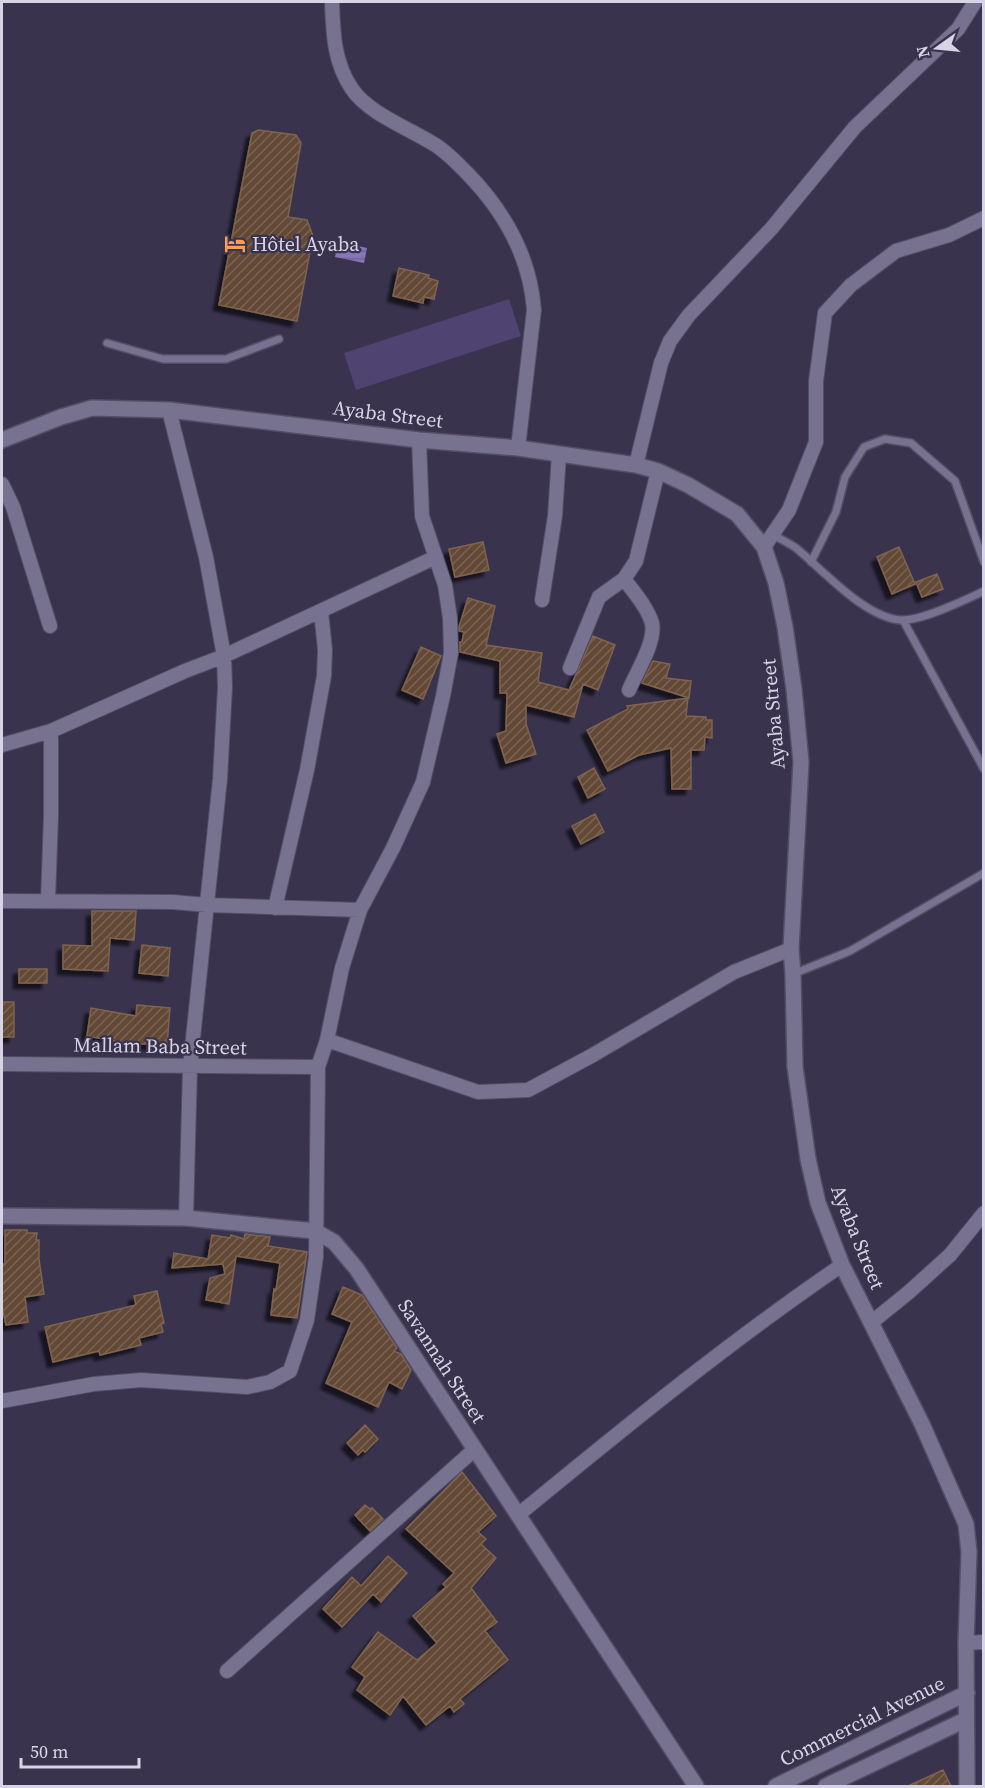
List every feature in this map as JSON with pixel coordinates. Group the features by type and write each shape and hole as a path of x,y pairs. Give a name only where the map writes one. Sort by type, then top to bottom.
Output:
{"main road":[{"name":"Ayaba Street","path":"2,440 92,408 169,410 419,440 518,448 636,465 658,471 688,485 737,514 764,547 776,583 785,627 801,762 791,949 795,1067 808,1159 818,1203 842,1265 922,1424 966,1524 969,1552 965,1720 968,1786"},
{"name":"Savannah Street","path":"2,1216 186,1218 315,1231 334,1242 356,1268 696,1786"},
{"name":"Commercial Avenue","path":"776,1786 967,1693"},
{"path":"826,1786 965,1720"}],"street":[{"path":"332,2 337,60 353,91 363,102 435,144 457,163 482,188 499,210 526,264 533,292 534,310 518,448"},
{"path":"636,465 661,363 670,341 689,315 771,228 855,127 958,29 975,2"},
{"path":"764,547 789,510 816,442 816,381 825,313 850,285 896,251 949,235 984,218"},
{"path":"169,410 206,557 224,656 224,725 190,1066 186,1218"},
{"path":"2,1401 94,1384 141,1380 247,1387 270,1382 290,1371 307,1320 316,1257 318,1067 327,1040 342,968 360,910 393,848 423,782 443,696 450,653 450,618 445,585 422,516 419,440"},
{"path":"542,600 555,516 560,454"},
{"path":"570,668 599,597 624,579 636,561 658,471"},
{"path":"2,484 13,507 50,626"},
{"path":"2,744 51,731 224,656 436,556"},
{"path":"624,579 646,611 652,625 652,640 629,690"},
{"path":"275,908 308,770 324,676 325,650 321,611"},
{"path":"48,901 51,731"},
{"path":"2,901 173,902 360,910"},
{"path":"327,1040 478,1092 528,1090 593,1056 691,999 712,983 791,949"},
{"name":"Mallam Baba Street","path":"2,1064 318,1067"},
{"path":"872,1322 950,1255 984,1213"},
{"path":"518,1515 682,1381 789,1301 842,1265"},
{"path":"227,1671 475,1449"},
{"path":"966,1643 984,1642"}],"lane":[{"path":"107,343 162,359 226,359 279,339"},
{"path":"811,562 836,512 845,477 864,447 885,439 911,444 955,481 984,562"},
{"path":"772,534 795,547 862,604 890,617 903,620 948,608 984,591"},
{"path":"903,620 984,769"},
{"path":"793,974 850,951 984,873"}],"shaded area":[{"path":"338,242 367,248 364,263 335,257"},
{"path":"509,299 521,336 356,390 344,353"}],"building":[{"path":"258,130 296,135 301,143 288,217 307,220 313,236 297,321 219,305 252,133"},
{"path":"399,268 429,275 428,278 438,281 434,299 424,297 423,303 393,296"},
{"path":"483,542 489,570 455,577 449,549"},
{"path":"899,547 915,584 892,594 877,557"},
{"path":"937,574 943,589 922,597 916,582"},
{"path":"468,598 495,606 486,645 542,653 538,682 569,690 593,636 615,645 598,690 583,684 574,717 526,705 526,724 536,754 506,763 497,734 506,731 507,693 500,693 500,661 460,652 460,642 462,642 464,632 459,631 459,627"},
{"path":"421,647 441,656 423,699 402,690"},
{"path":"653,661 670,664 666,678 691,681 689,698 642,683"},
{"path":"688,698 686,716 706,717 706,720 712,720 712,738 705,737 704,750 691,750 691,789 672,789 671,748 639,755 608,771 587,730 628,709 627,706"},
{"path":"594,768 605,789 588,798 578,777"},
{"path":"595,814 604,832 581,844 572,826"},
{"path":"92,911 136,911 134,940 110,938 108,971 63,969 63,945 92,946"},
{"path":"142,945 170,948 168,976 139,973"},
{"path":"19,969 47,969 47,983 19,983"},
{"path":"2,1002 14,1002 14,1037 2,1037"},
{"path":"137,1005 170,1008 167,1045 125,1043 87,1036 91,1008 136,1016"},
{"path":"5,1230 27,1230 27,1233 37,1233 44,1294 25,1297 28,1322 6,1325 2,1307"},
{"path":"245,1234 270,1237 268,1246 307,1252 297,1318 271,1315 280,1263 236,1256 229,1304 206,1300 210,1278 225,1274 223,1264 172,1268 174,1253 208,1259 212,1235 230,1238 231,1235 244,1239"},
{"path":"343,1287 362,1295 397,1348 394,1351 401,1354 411,1370 402,1389 389,1382 378,1407 326,1383 352,1322 332,1314"},
{"path":"157,1291 164,1323 161,1324 163,1332 139,1338 141,1345 100,1355 99,1351 53,1362 45,1327 136,1305 134,1296"},
{"path":"365,1425 378,1439 365,1452 363,1450 358,1455 347,1443"},
{"path":"462,1472 496,1516 478,1532 486,1539 481,1544 496,1558 471,1588 497,1622 485,1631 508,1660 460,1699 464,1704 454,1712 450,1706 426,1725 403,1696 390,1715 357,1690 365,1677 352,1667 378,1632 417,1660 437,1643 413,1616 446,1587 443,1584 454,1573 406,1529"},
{"path":"365,1505 372,1508 383,1519 370,1531 355,1515"},
{"path":"388,1556 407,1573 381,1602 373,1594 342,1627 323,1609 352,1577 361,1586"},
{"path":"943,1770 951,1786 908,1786"}],"place":[{"name":"Hôtel Ayaba","path":"235,244"}]}
